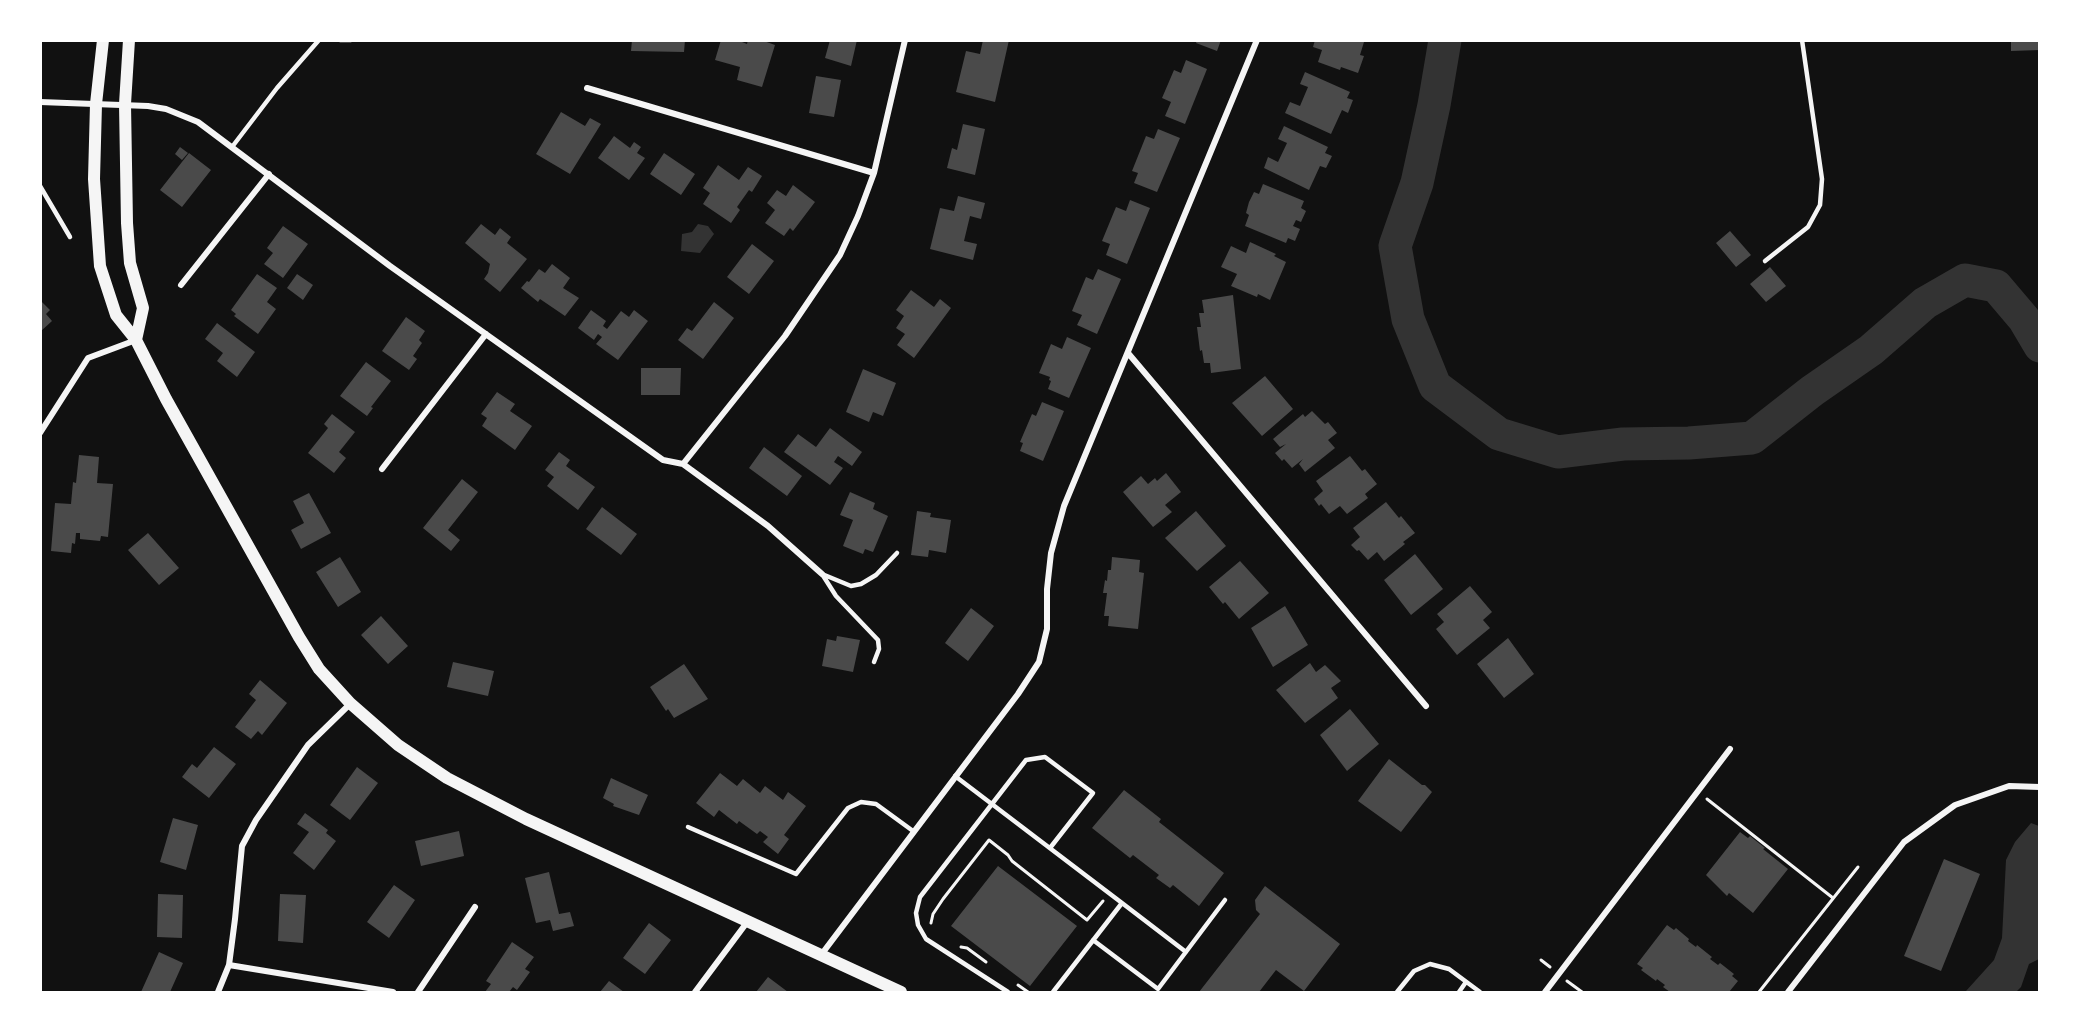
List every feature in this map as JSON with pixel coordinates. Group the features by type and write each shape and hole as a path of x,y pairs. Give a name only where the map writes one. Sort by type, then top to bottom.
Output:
{"main road":[{"path":"103,40 96,104 94,180 100,266 116,315 136,340 166,399 319,669 350,703 398,745 447,778 526,819 901,993"},
{"path":"129,40 125,104 130,263 143,308 136,340"}],"street":[{"path":"682,464 785,336 840,255 874,173 905,40"},
{"path":"820,956 1018,694 1039,662 1047,629 1050,553 1064,506 1257,40"},
{"path":"587,88 874,173"},
{"path":"40,102 125,104 166,109 198,122 390,266 663,460 682,464 768,526 822,574"},
{"path":"181,285 269,174"},
{"path":"382,469 486,334"},
{"path":"40,433 88,358 136,340"},
{"path":"1128,353 1426,705"},
{"path":"218,993 229,965 242,846 256,820 308,745 350,703"},
{"path":"1547,992 1730,749"},
{"path":"1788,993 1904,842 1955,805 2009,786 2040,787"},
{"path":"418,993 475,907"},
{"path":"694,993 748,921"},
{"path":"229,965 393,993"}],"lane":[{"path":"232,147 277,88 319,40"},
{"path":"340,40 351,40"},
{"path":"1765,261 1808,226 1820,205 1822,179 1802,40"},
{"path":"40,186 70,237"},
{"path":"822,574 851,586 861,584 876,575 897,553"},
{"path":"822,574 836,596 878,640 879,649 874,662"},
{"path":"1008,993 926,939 918,925 916,913 920,897 1026,760 1045,757 1093,793 1050,848"},
{"path":"955,776 1186,952"},
{"path":"688,827 796,874 848,808 861,802 876,804 913,831"},
{"path":"1093,940 1158,989 1226,900"},
{"path":"1053,993 1122,903"},
{"path":"1397,993 1414,971 1430,964 1449,969 1480,993"},
{"path":"1459,993 1466,982"}],"path":[{"path":"1698,792 1833,898"},
{"path":"932,928 933,914 989,840 1087,920 1109,893"},
{"path":"1759,993 1858,867"},
{"path":"957,946 967,948 992,967"},
{"path":"1010,979 1028,993"}],"shaded area":[{"path":"698,224 708,226 714,234 700,253 681,251 682,234 692,232"},
{"path":"2031,823 2039,826 2039,959 2029,964 2021,987 2016,992 1961,992 1966,991 1994,960 2002,938 2006,860 2015,842"}],"building":[{"path":"632,40 685,40 684,52 631,51"},
{"path":"721,40 737,40 747,44 748,40 761,40 775,45 762,87 737,80 740,67 715,60"},
{"path":"830,40 857,40 851,66 825,58"},
{"path":"983,40 1009,40 995,102 956,92 966,51 980,54"},
{"path":"1197,40 1221,40 1217,51 1196,43"},
{"path":"1315,40 1364,42 1360,55 1364,56 1358,73 1341,67 1340,70 1318,62 1322,50 1313,47"},
{"path":"2011,40 2040,40 2040,50 2011,51"},
{"path":"1186,60 1207,69 1185,124 1165,116 1171,102 1162,98 1174,70 1181,73"},
{"path":"1305,72 1350,92 1347,98 1353,100 1348,113 1342,110 1331,134 1285,113 1290,102 1300,106 1308,87 1300,84"},
{"path":"816,76 841,80 834,117 809,113"},
{"path":"561,112 585,126 590,118 601,124 570,174 536,154"},
{"path":"963,124 985,129 975,175 947,168 952,148 957,150"},
{"path":"1284,126 1328,147 1325,153 1332,156 1326,168 1320,166 1309,190 1264,168 1268,157 1278,162 1287,143 1278,139"},
{"path":"1158,129 1180,138 1157,192 1134,183 1138,173 1132,171 1146,136 1154,139"},
{"path":"614,136 630,148 634,142 641,147 637,153 645,158 629,180 598,158"},
{"path":"180,147 188,153 182,160 175,154"},
{"path":"189,153 211,170 182,207 160,190"},
{"path":"664,153 695,174 681,195 650,174"},
{"path":"718,165 739,180 748,167 762,176 752,192 749,190 737,207 740,210 731,223 703,204 710,193 703,188"},
{"path":"1263,184 1304,201 1301,208 1306,211 1301,222 1296,220 1293,226 1300,229 1295,241 1288,238 1286,243 1245,226 1249,215 1246,213 1249,202 1254,192 1259,194"},
{"path":"793,185 815,202 793,231 790,228 784,236 765,223 775,210 767,203 777,190 786,196"},
{"path":"958,196 985,203 981,219 970,216 964,241 977,244 973,260 930,249 940,208 954,211"},
{"path":"1130,200 1150,208 1127,264 1106,255 1110,244 1102,241 1116,207 1126,211"},
{"path":"481,224 495,235 500,228 511,237 507,243 527,259 500,292 484,279 490,264 465,243"},
{"path":"283,226 308,244 283,278 264,264 273,253 267,248"},
{"path":"1730,231 1751,255 1736,267 1716,243"},
{"path":"1250,242 1276,254 1274,256 1286,262 1270,300 1231,286 1237,274 1221,267 1231,246 1246,253"},
{"path":"752,244 774,261 749,294 727,277"},
{"path":"552,264 570,278 563,288 579,298 565,316 540,299 538,302 521,288 539,269 545,273"},
{"path":"1770,267 1786,286 1766,302 1750,284"},
{"path":"1098,269 1121,279 1097,334 1077,325 1082,315 1072,311 1086,277 1093,280"},
{"path":"257,274 277,288 267,302 276,309 258,334 234,316 236,314 231,310"},
{"path":"297,274 313,285 303,300 287,288"},
{"path":"911,290 934,307 940,299 951,308 914,358 897,345 905,334 896,328 904,316 896,310"},
{"path":"1233,295 1241,369 1211,373 1210,363 1204,363 1202,350 1200,351 1197,327 1201,327 1199,313 1204,313 1202,300"},
{"path":"40,300 50,310 46,314 52,321 40,332"},
{"path":"714,302 734,318 703,359 678,340 687,328 692,331"},
{"path":"591,310 606,321 603,326 607,329 621,311 629,317 634,310 648,321 618,360 596,344 602,337 598,334 594,340 578,328"},
{"path":"406,317 425,331 419,340 422,343 413,356 417,359 409,370 382,351"},
{"path":"217,323 255,352 237,377 217,361 223,353 205,339"},
{"path":"1067,337 1091,348 1069,398 1048,389 1050,377 1039,373 1051,344 1062,349"},
{"path":"366,362 391,381 367,416 340,396"},
{"path":"641,368 681,368 680,395 641,395"},
{"path":"863,369 896,383 883,416 873,412 869,422 846,412"},
{"path":"1265,376 1293,409 1262,436 1232,403"},
{"path":"497,392 515,404 510,411 532,426 515,450 482,426 487,418 481,414"},
{"path":"1042,402 1064,411 1043,461 1020,451 1023,443 1020,442 1032,414 1036,416"},
{"path":"1312,411 1325,424 1328,422 1337,433 1328,440 1335,448 1305,472 1299,464 1303,459 1292,468 1284,459 1282,461 1275,453 1286,444 1280,447 1273,439 1303,414 1305,417"},
{"path":"332,414 355,432 339,452 346,458 334,473 308,453 328,428 324,424"},
{"path":"830,428 862,452 852,466 838,456 834,462 843,468 830,485 784,452 798,434 816,447"},
{"path":"764,447 802,476 787,496 749,468"},
{"path":"559,452 570,460 566,466 595,487 578,510 547,486 554,477 545,470"},
{"path":"79,455 99,457 97,483 113,484 108,537 101,536 100,541 80,539 80,533 76,533 71,553 51,551 55,503 71,504"},
{"path":"1350,456 1377,484 1365,494 1368,498 1347,514 1340,506 1329,514 1314,499 1323,491 1316,481"},
{"path":"1166,473 1181,492 1165,505 1172,512 1153,527 1123,492 1141,476 1148,484 1155,478 1157,481"},
{"path":"462,479 478,492 448,530 460,540 451,551 423,528"},
{"path":"850,492 875,503 873,509 888,516 873,552 865,549 863,554 843,546 853,520 840,515"},
{"path":"309,493 331,533 301,549 291,530 304,523 293,501"},
{"path":"1386,502 1415,533 1384,561 1377,552 1368,560 1351,545 1360,537 1353,528"},
{"path":"602,507 637,534 621,555 586,529"},
{"path":"917,511 931,513 930,517 951,520 946,553 929,550 928,557 911,555"},
{"path":"1196,511 1226,546 1197,571 1165,538"},
{"path":"148,533 179,568 159,585 128,550"},
{"path":"1415,554 1443,589 1411,615 1384,580"},
{"path":"340,557 361,592 338,607 316,572"},
{"path":"1112,557 1140,560 1139,572 1144,573 1138,629 1108,626 1109,616 1104,616 1107,593 1103,593 1108,570 1111,570"},
{"path":"1240,561 1269,593 1239,619 1209,587"},
{"path":"1470,586 1492,612 1483,620 1490,628 1457,655 1436,629 1444,622 1437,614"},
{"path":"1285,606 1308,645 1273,667 1251,628"},
{"path":"971,608 994,626 968,661 945,643"},
{"path":"381,616 408,646 388,664 361,635"},
{"path":"837,636 860,640 853,672 822,666 827,639 836,641"},
{"path":"1508,638 1534,674 1504,698 1477,664"},
{"path":"453,662 494,671 488,696 447,687"},
{"path":"1310,663 1316,672 1325,665 1341,681 1331,688 1338,698 1305,723 1276,690"},
{"path":"684,664 708,699 674,718 668,709 666,711 650,687"},
{"path":"260,680 287,703 262,735 258,731 251,739 235,727 256,700 249,694"},
{"path":"1350,709 1379,744 1347,771 1320,735"},
{"path":"214,747 236,764 209,798 182,777 192,764 197,768"},
{"path":"1389,759 1432,792 1401,832 1358,801"},
{"path":"357,767 378,783 350,820 330,805"},
{"path":"720,773 737,786 743,779 760,793 765,786 783,800 788,792 806,806 784,835 789,839 778,854 763,842 768,837 760,831 757,834 739,821 737,824 719,810 714,817 696,803"},
{"path":"611,778 648,795 639,815 613,806 614,804 603,798"},
{"path":"1124,790 1161,819 1159,822 1224,873 1199,906 1173,885 1170,888 1156,878 1159,875 1133,855 1130,858 1092,828"},
{"path":"305,813 328,830 326,833 336,841 314,870 293,853 309,832 297,824"},
{"path":"173,818 198,825 186,870 160,862"},
{"path":"459,831 464,856 421,866 415,841"},
{"path":"1740,832 1748,838 1750,836 1788,869 1753,913 1729,893 1727,896 1706,875"},
{"path":"1944,859 1980,874 1941,971 1904,956"},
{"path":"998,866 1077,926 1030,986 951,926"},
{"path":"549,872 559,914 570,912 574,926 553,931 550,920 536,923 525,878"},
{"path":"394,885 415,900 389,938 367,922"},
{"path":"1265,886 1340,944 1304,991 1276,970 1259,992 1199,992 1260,914 1256,910 1255,900"},
{"path":"158,894 183,895 182,938 157,937"},
{"path":"280,894 306,895 303,943 278,941"},
{"path":"649,923 671,940 645,974 623,958"},
{"path":"1667,925 1674,930 1676,928 1689,939 1688,941 1712,957 1710,959 1718,965 1720,963 1734,974 1732,976 1738,981 1729,992 1670,992 1663,987 1665,985 1641,970 1643,968 1637,964"},
{"path":"512,942 534,957 525,969 530,972 517,990 513,987 509,992 485,992 491,984 486,981"},
{"path":"159,952 183,963 170,992 141,992"},
{"path":"768,977 788,992 756,992"},
{"path":"609,981 624,992 600,992"}],"waterway":[{"path":"1445,40 1417,183 1395,246 1408,319 1435,386 1499,434 1558,452 1623,444 1689,443 1752,438 1812,391 1871,350 1925,303 1965,280 1996,286 2024,319 2040,346"}]}
